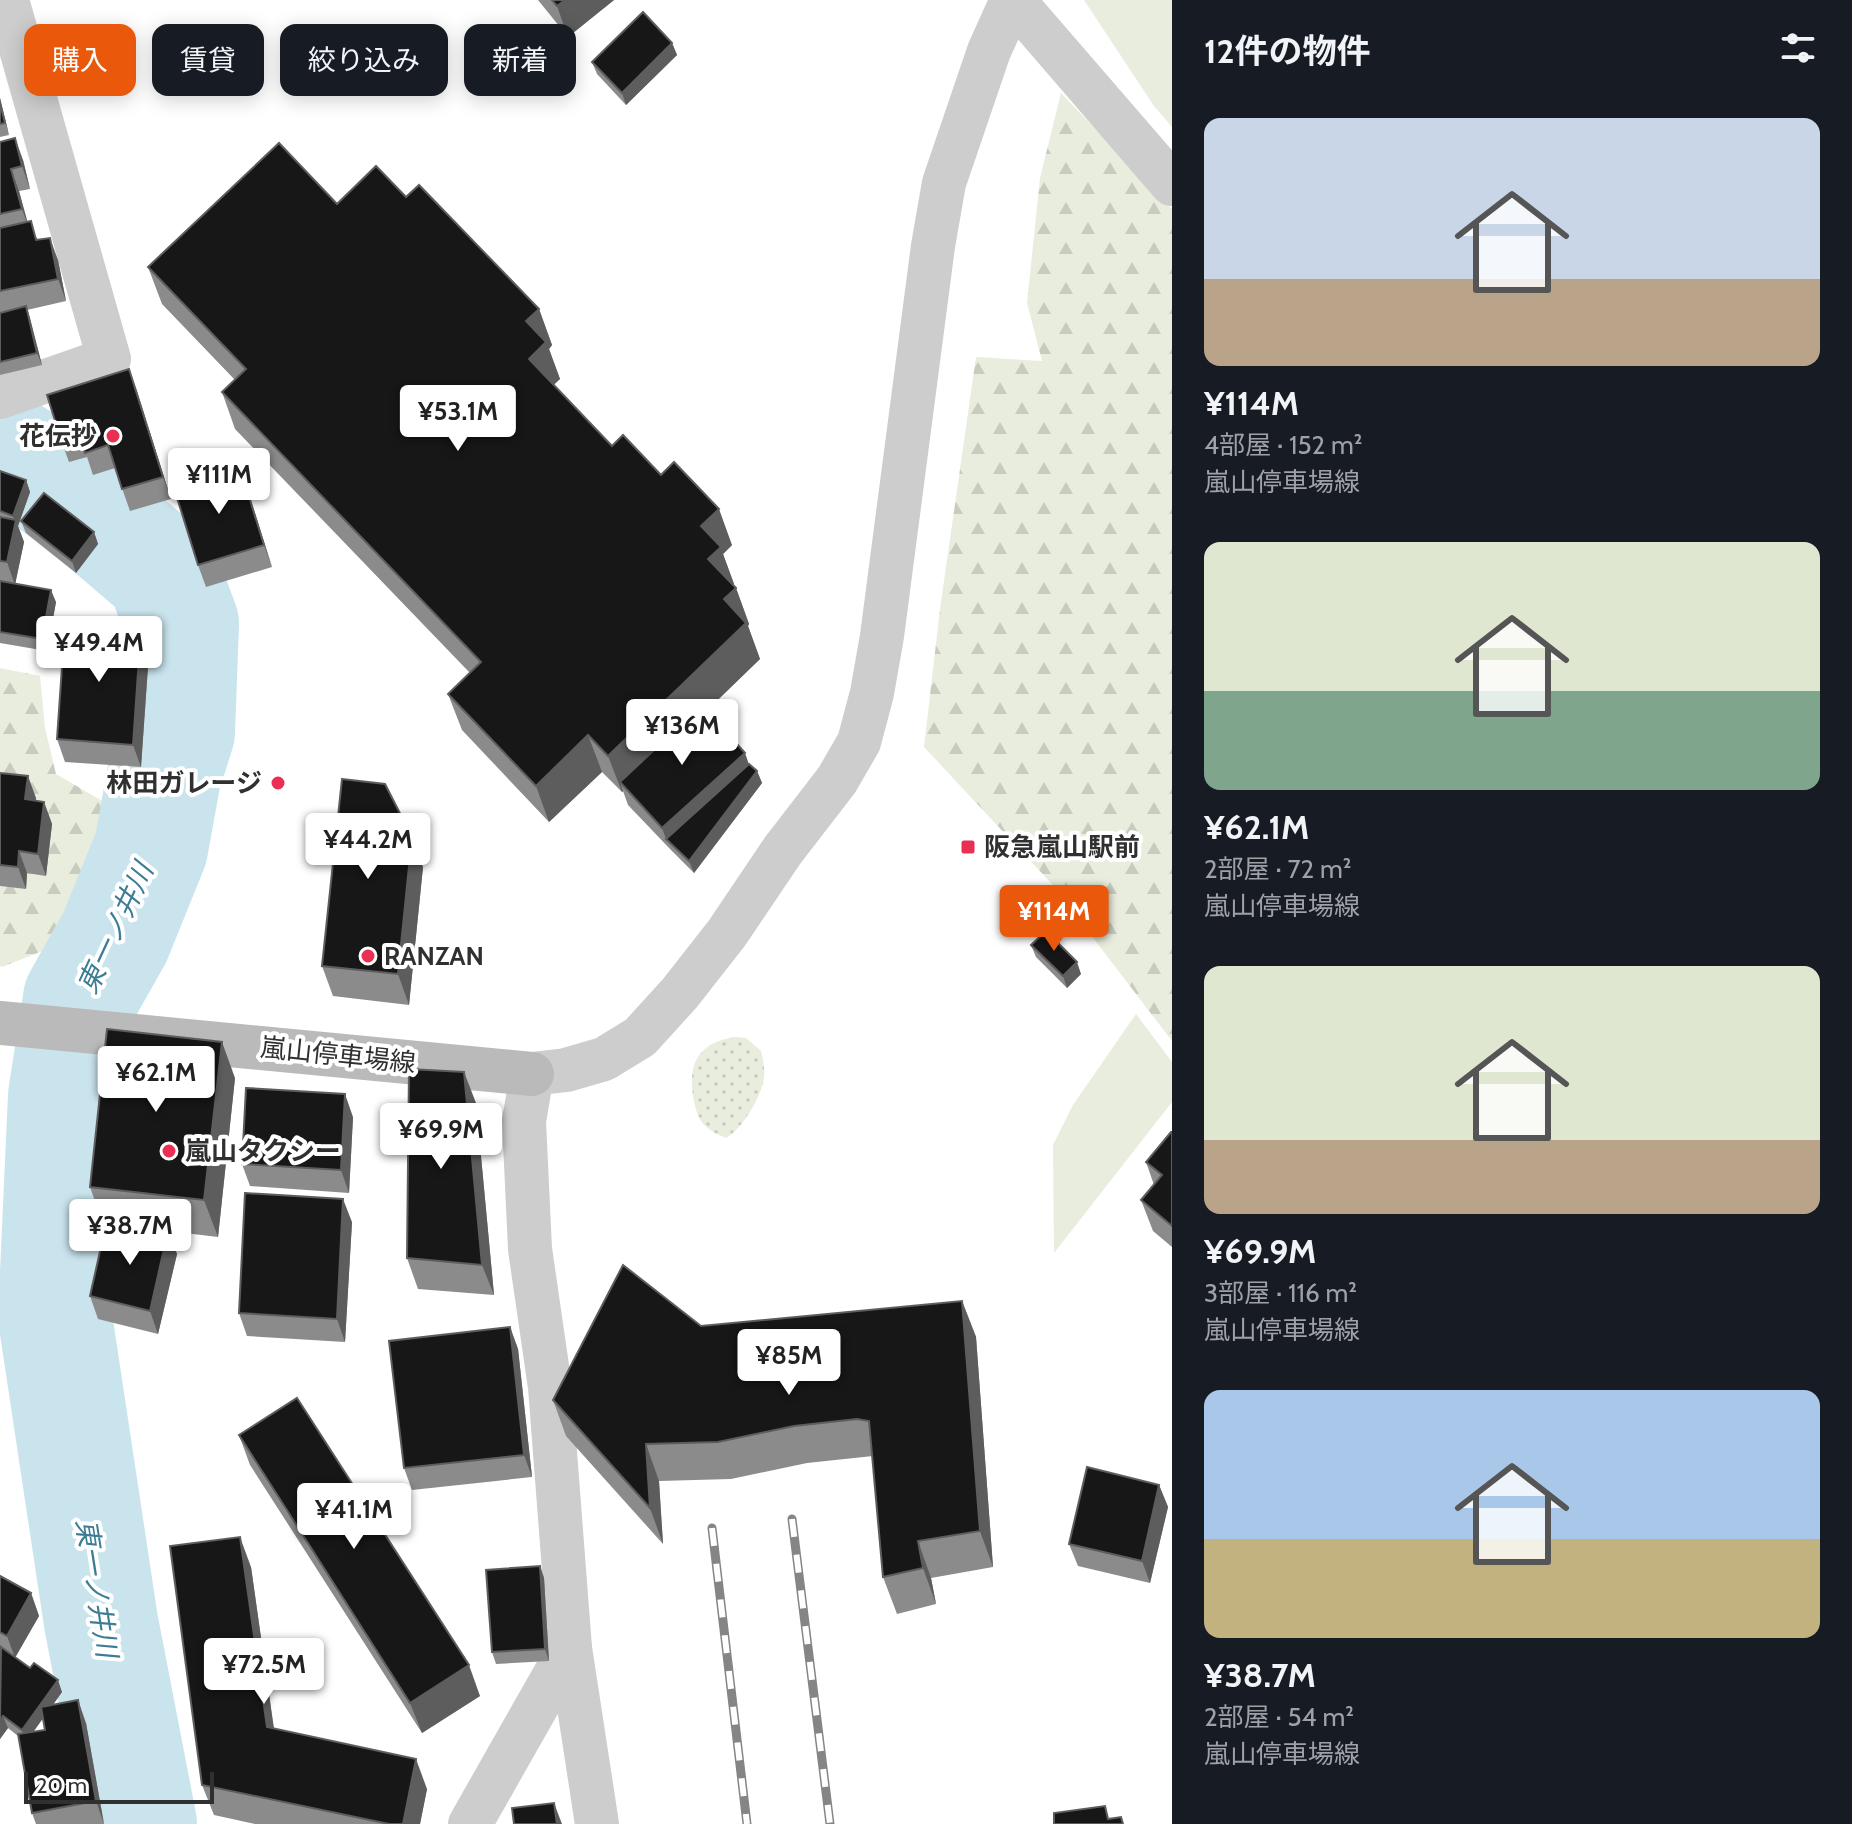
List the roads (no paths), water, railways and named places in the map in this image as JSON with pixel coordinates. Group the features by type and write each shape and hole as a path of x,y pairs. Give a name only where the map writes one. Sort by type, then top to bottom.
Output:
{"main road":[{"name":"嵐山停車場線","path":"18,1025 532,1074"}],"street":[{"path":"0,397 109,359 7,0"},
{"path":"597,1824 570,1648 550,1387 530,1249 524,1121 532,1074 566,1070 604,1059 640,1037 680,993 727,933 783,850 837,780 859,742 882,636 944,183 989,51 1012,0 1172,184"},
{"path":"470,1824 570,1648"}],"waterway":[{"name":"東一ノ井川","path":"0,447 37,470 163,573 182,624 178,732 164,776 151,848 115,937 80,999 65,1096 55,1317 101,1622 140,1824"}],"railway":[{"path":"792,1519 830,1824"},
{"path":"712,1528 747,1824"}],"place":[{"name":"花伝抄","path":"113,436"},
{"name":"林田ガレージ","path":"278,783"},
{"name":"阪急嵐山駅前","path":"968,847"},
{"name":"RANZAN","path":"368,956"},
{"name":"嵐山タクシー","path":"169,1151"}]}
